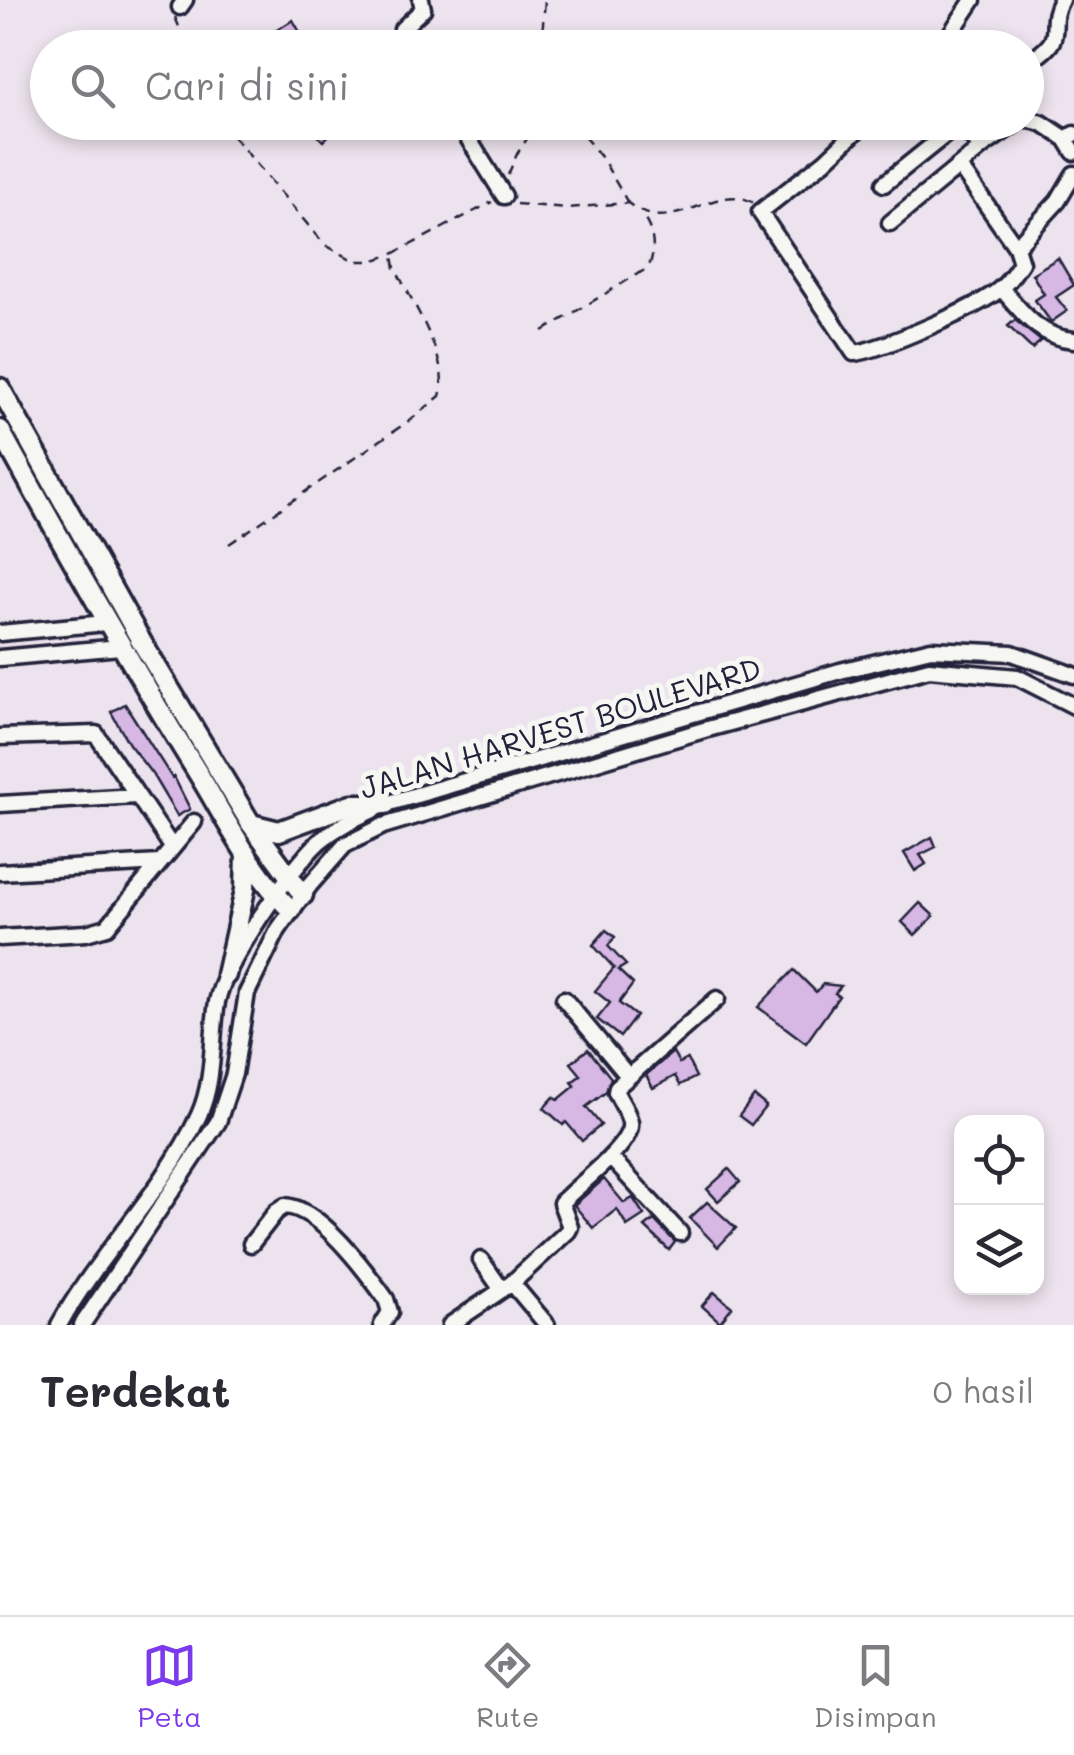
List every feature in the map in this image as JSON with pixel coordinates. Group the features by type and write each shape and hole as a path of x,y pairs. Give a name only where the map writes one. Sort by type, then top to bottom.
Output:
{"street":[{"path":"403,30 423,9 420,0"},
{"path":"954,30 973,0"},
{"path":"1044,48 1054,36 1057,2"},
{"path":"1044,124 1071,142"},
{"path":"469,140 504,196"},
{"path":"848,140 760,212 854,353 894,342 962,311 1002,288 1021,263 1016,247 960,167"},
{"path":"884,184 938,140"},
{"path":"975,140 982,147"},
{"path":"890,223 992,140"},
{"path":"1016,247 1058,201 1074,174"},
{"path":"1002,288 1042,330 1074,340"},
{"path":"0,388 144,646 288,878 297,902"},
{"path":"0,430 106,624 246,852 276,896 297,902"},
{"path":"0,632 106,624"},
{"path":"0,658 120,647"},
{"name":"JALAN HARVEST BOULEVARD","path":"59,1325 91,1271 170,1170 200,1112 217,1004 226,975 288,878 321,840 386,804 840,671 930,649 1012,653 1074,674"},
{"name":"JALAN HARVEST BOULEVARD","path":"82,1325 218,1122 234,1074 248,994 267,948 297,902 337,853 357,837 383,826 929,669 1017,677 1074,706"},
{"path":"630,732 636,752"},
{"path":"0,737 96,734 172,847"},
{"path":"0,804 136,796"},
{"path":"251,824 278,832 352,804 386,804"},
{"path":"0,938 104,929 194,822"},
{"path":"226,975 245,890 246,852"},
{"path":"0,872 160,863"},
{"path":"564,999 628,1076"},
{"path":"450,1325 507,1286 569,1229 560,1204 610,1157 630,1128 615,1090 717,999"},
{"path":"610,1157 680,1233"},
{"path":"250,1244 285,1206 296,1207 315,1218 386,1299 390,1312 382,1325"},
{"path":"481,1260 547,1325"}],"path":[{"path":"542,30 545,0"},
{"path":"180,30 175,18 182,3"},
{"path":"237,140 325,244 354,260 372,261 392,254 504,196"},
{"path":"504,196 510,166 527,140"},
{"path":"543,331 648,268 652,260 651,233 587,140"},
{"path":"504,196 514,204 548,208 628,203"},
{"path":"640,213 664,217 736,198 752,201 760,212"},
{"path":"229,544 440,396 442,376 437,358 392,254"}],"building":[{"path":"293,20 299,30 277,30"},
{"path":"1058,258 1074,285 1056,297 1067,311 1051,322 1035,300 1044,294 1032,274"},
{"path":"1015,320 1041,341 1032,349 1008,326"},
{"path":"125,704 174,777 190,809 177,816 129,744 111,712"},
{"path":"932,837 936,847 920,855 926,864 915,871 904,853"},
{"path":"920,903 934,916 915,935 902,922"},
{"path":"606,930 615,937 608,946 626,965 618,970 633,984 619,1003 636,1016 620,1037 597,1019 610,1003 595,991 614,968 593,945"},
{"path":"794,970 816,992 823,984 841,986 835,993 839,996 806,1043 758,1007"},
{"path":"588,1049 611,1078 606,1092 586,1107 601,1125 582,1141 566,1122 563,1125 544,1108 554,1097 558,1100 575,1086 572,1082 581,1075 571,1063"},
{"path":"673,1052 679,1063 687,1059 696,1077 680,1085 675,1076 653,1088 646,1075"},
{"path":"754,1096 766,1106 751,1125 739,1116"},
{"path":"729,1169 740,1182 718,1201 707,1189"},
{"path":"604,1179 624,1203 633,1198 644,1215 627,1226 617,1209 593,1228 574,1205"},
{"path":"707,1202 736,1228 718,1247 690,1218"},
{"path":"654,1220 675,1242 669,1250 645,1227"},
{"path":"714,1292 732,1307 720,1322 702,1306"}]}
